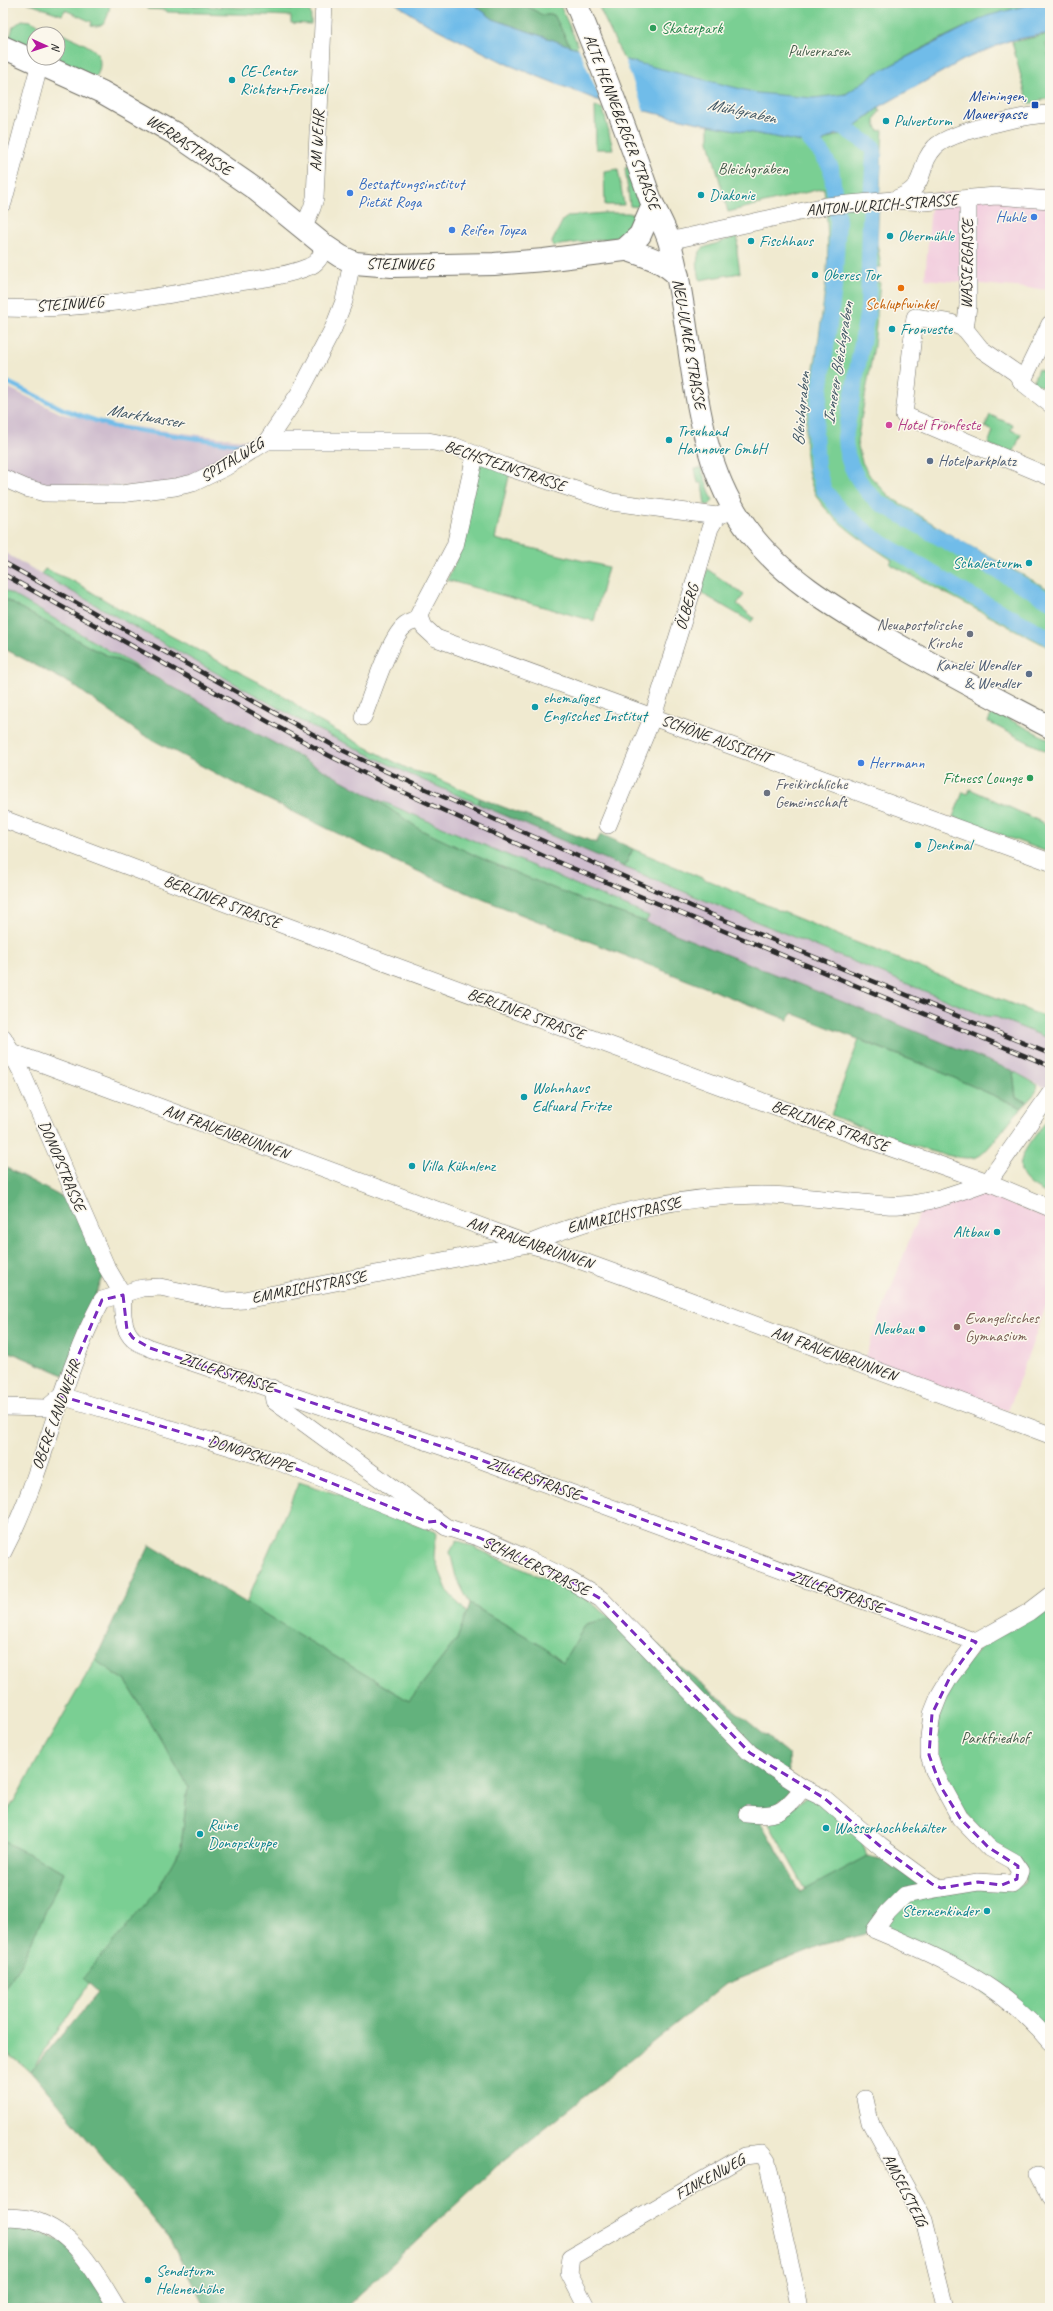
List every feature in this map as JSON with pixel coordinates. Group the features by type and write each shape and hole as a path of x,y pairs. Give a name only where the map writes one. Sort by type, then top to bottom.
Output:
{"main road":[{"name":"ALTE HENNEBERGER STRASSE","path":"576,3 621,114 653,205 669,241"},
{"name":"WERRASTRASSE","path":"3,47 26,57"},
{"name":"WERRASTRASSE","path":"46,66 102,92 174,133 255,189 325,246"},
{"path":"653,205 640,236 625,249 668,265 678,276"},
{"name":"STEINWEG","path":"325,246 352,262 392,266 494,264 544,260 625,249 669,241"},
{"name":"NEU-ULMER STRASSE","path":"669,241 678,276 696,389 712,461 720,484 726,513 748,531 789,574 839,610 922,659 1050,727"}],"street":[{"name":"AM WEHR","path":"303,229 315,198 324,3"},
{"path":"3,203 39,66"},
{"path":"886,201 910,194 919,181 935,147 946,140 1009,119 1050,114"},
{"name":"ANTON-ULRICH-STRASSE","path":"669,241 826,206 886,201 924,202 996,196 1050,200"},
{"name":"WASSERGASSE","path":"965,329 968,306 968,198"},
{"name":"STEINWEG","path":"3,308 84,304 166,295 267,277 309,267 318,260 325,246"},
{"name":"SPITALWEG","path":"3,478 26,488 52,493 100,495 160,490 193,483 209,476 267,441 300,392 333,329 344,301 352,262"},
{"path":"1050,404 1022,382 1016,373 981,349 965,329 951,323 915,317 904,415 1050,477"},
{"path":"1022,382 1050,324"},
{"name":"BECHSTEINSTRASSE","path":"267,441 428,441 454,446 475,456 612,502 726,513"},
{"path":"363,717 392,644 399,631 405,625 420,620 419,614 422,606 455,546 475,456"},
{"name":"ÖLBERG","path":"652,716 690,598 710,528 726,513"},
{"name":"SCHÖNE AUSSICHT","path":"420,620 424,627 436,638 1050,862"},
{"name":"SCHÖNE AUSSICHT","path":"608,825 652,716"},
{"name":"BERLINER STRASSE","path":"3,818 303,932 829,1126 988,1182 1050,1208"},
{"name":"AM FRAUENBRUNNEN","path":"5,1046 528,1244 554,1251 644,1283 1050,1435"},
{"name":"DONOPSTRASSE","path":"5,1046 21,1071 106,1266 123,1295"},
{"path":"988,1182 1050,1094"},
{"name":"EMMRICHSTRASSE","path":"123,1295 142,1288 160,1287 226,1301 244,1300 528,1244 564,1229 661,1203 690,1199 761,1196 901,1205 934,1199 988,1182"},
{"name":"ZILLERSTRASSE","path":"123,1295 124,1318 127,1330 133,1338 150,1348 272,1388 487,1462 976,1642"},
{"name":"OBERE LANDWEHR","path":"3,1552 16,1527 60,1396 102,1300 123,1295"},
{"name":"SCHALLERSTRASSE","path":"272,1388 274,1401 446,1527 480,1538 521,1556 564,1577 601,1599 750,1753 803,1788 824,1798 880,1846 932,1884 941,1888"},
{"path":"3,1407 47,1408 60,1396"},
{"name":"DONOPSKUPPE","path":"60,1396 277,1461 428,1522 438,1521"},
{"path":"1050,1596 1029,1612 976,1642 950,1677 935,1707 929,1737 929,1756 941,1787 960,1818 988,1847 1013,1861 1020,1872 1017,1879 1012,1884 978,1882 905,1895 888,1912 874,1930 935,1956 986,1983 1013,2004 1050,2042"},
{"path":"748,1814 768,1816 774,1814 793,1800 803,1788"},
{"name":"AMSELSTEIG","path":"865,2099 870,2122 924,2220 946,2308"},
{"name":"FINKENWEG","path":"587,2308 569,2273 571,2257 744,2156 762,2154 767,2161 800,2308"},
{"path":"1039,2175 1050,2197"},
{"path":"3,2218 9,2217 29,2219 46,2224 64,2235 82,2253 117,2308"}],"highlighted area":[{"path":"123,1295 127,1330 133,1338 150,1348 473,1457 976,1642 950,1677 932,1714 929,1755 941,1787 960,1818 988,1847 1018,1866 1017,1879 1002,1885 978,1882 941,1888 932,1884 880,1846 824,1798 750,1753 601,1599 564,1577 480,1538 446,1527 438,1521 428,1522 277,1461 61,1396 102,1300"}],"shaded area":[{"path":"1009,187 1050,190 1050,290 925,279 932,194"},
{"path":"3,385 62,414 118,425 259,442 224,464 159,487 44,486 3,472"},
{"path":"3,552 310,726 411,775 664,884 985,1016 996,1017 1050,1039 1050,1090 1013,1071 646,922 649,916 372,797 269,742 3,589"},
{"name":"Evangelisches Gymnasium","path":"980,1195 987,1195 1050,1219 1050,1295 1008,1411 864,1359 920,1212"}],"green space":[{"path":"27,3 110,3 106,20 100,25 96,26 91,25 92,22 65,10 62,15"},
{"path":"294,3 303,3 308,7 311,15 311,24 291,23 291,16 167,12 166,10 147,9 147,4 293,9"},
{"path":"472,3 522,3 542,15 554,15 570,46 493,19"},
{"path":"522,3 559,3 579,48 570,46 554,15 542,15"},
{"name":"Pulverrasen","path":"597,3 1041,3 1020,7 978,21 958,30 875,74 858,87 845,94 822,98 795,98 765,95 735,89 624,60"},
{"path":"22,20 30,21 42,26 26,26 26,48 13,42 10,37 13,27"},
{"path":"1050,34 1050,43 1046,43 1050,62 1050,98 1028,104 1012,42"},
{"path":"66,36 90,47 99,57 99,71 96,77 91,77 66,66"},
{"path":"595,106 603,109 613,149 596,149"},
{"name":"Bleichgräben","path":"879,108 880,111 876,116 875,121 879,131 883,130 877,243 881,267 873,267 872,282 880,282 874,346 857,442 862,462 870,476 890,497 959,540 1050,590 1050,648 890,564 892,560 850,531 830,514 816,495 810,478 806,459 807,417 828,260 824,188 728,212 709,141 709,125 808,143 816,148 835,136 848,136 856,125"},
{"path":"630,166 641,204 640,207 630,206 625,168"},
{"path":"618,169 624,205 605,205 604,171"},
{"path":"604,213 628,213 640,215 628,232 620,237 553,246 552,242 563,220 569,216"},
{"path":"738,236 737,251 740,273 700,280 698,255 700,251 703,248"},
{"path":"1038,369 1050,374 1050,391 1033,382"},
{"path":"990,415 1013,425 1011,430 1021,434 1013,454 988,444 993,431 985,427"},
{"path":"478,462 510,472 495,539 608,567 594,621 447,580 459,553"},
{"path":"701,468 713,501 709,505 705,505 702,483 698,483 695,469"},
{"path":"45,569 75,582 118,608 264,685 290,700 315,719 360,744 410,770 429,775 480,798 478,804 411,775 310,726 41,574"},
{"path":"707,569 744,595 737,604 754,618 751,622 703,594 701,590"},
{"path":"3,589 151,675 93,649 3,598"},
{"path":"3,598 93,649 151,675 372,797 421,830 485,860 582,900 646,922 1013,1071 1016,1098 1027,1102 1022,1108 934,1069 792,1013 788,1020 472,895 390,859 234,783 138,732 73,685 3,648"},
{"path":"993,711 1050,740 1050,753 988,722"},
{"path":"970,789 1050,826 1050,853 953,817 963,792 968,794"},
{"path":"372,797 649,916 646,922 582,900 485,860 421,830"},
{"path":"480,798 596,843 601,834 633,849 624,867 478,804"},
{"path":"633,849 845,938 1050,1019 1050,1039 996,1017 985,1016 624,867"},
{"path":"859,1040 934,1069 1022,1108 983,1153 979,1156 968,1158 951,1156 907,1144 831,1115"},
{"path":"1013,1071 1038,1085 1036,1092 1027,1102 1016,1098"},
{"path":"1050,1116 1050,1195 1034,1187 1024,1178 1021,1169 1022,1159 1026,1149"},
{"path":"3,1166 73,1203 103,1277 64,1375 3,1349"},
{"path":"299,1482 343,1496 436,1532 434,1557 448,1592 467,1613 457,1639 409,1701 246,1603"},
{"path":"457,1540 581,1595 611,1618 586,1624 563,1663 541,1645 470,1604 456,1577 450,1552"},
{"path":"150,1545 409,1701 457,1639 470,1604 541,1645 563,1663 586,1624 628,1614 675,1662 788,1754 790,1791 761,1823 801,1892 868,1856 883,1860 922,1885 885,1907 865,1934 822,1945 726,1984 497,2166 345,2308 205,2308 169,2238 31,2071 98,1992 83,1978 158,1889 181,1847 188,1786 126,1681 95,1660"},
{"name":"Parkfriedhof","path":"1050,1603 1050,2036 883,1927 908,1897 966,1889 1017,1888 1025,1883 1025,1876 959,1807 935,1756 935,1730 949,1686 980,1648"},
{"path":"95,1660 126,1681 188,1786 181,1847 158,1889 89,1984 31,2071 3,2050 3,1990 20,1966 64,1872 3,1841 3,1820"},
{"path":"811,1796 856,1829 868,1856 806,1890 769,1824 805,1798"},
{"path":"3,1841 64,1872 20,1966 3,1990"},
{"path":"3,2225 28,2225 65,2243 112,2308 3,2308"}],"water":[{"name":"Mühlgraben","path":"395,3 472,3 493,19 570,46 757,93 813,98 846,94 876,73 987,16 1028,5 1050,3 1050,33 1008,41 965,59 881,106 856,125 853,134 832,136 816,148 808,143 709,125 600,101 509,65 427,24"}],"pier":[{"path":"577,45 624,58 645,113 602,103"}],"waterway":[{"name":"Innerer Bleichgraben","path":"835,122 873,147 874,152 870,219 868,309 845,437 847,455 850,464 859,481 878,502 1050,601"},
{"name":"Bleichgraben","path":"802,131 822,154 831,168 838,221 834,288 815,430 817,468 824,490 841,511 874,538 964,592 1050,638"},
{"name":"Marktwasser","path":"3,380 65,410 114,427 243,445"}],"railway":[{"path":"3,562 336,747 385,771 693,907 1050,1054"},
{"path":"3,574 328,755 390,786 548,858 1050,1066"}],"place":[{"name":"Skaterpark","path":"653,28"},
{"name":"CE-Center Richter+Frenzel","path":"232,80"},
{"name":"Meiningen, Mauergasse","path":"1035,105"},
{"name":"Pulverturm","path":"886,121"},
{"name":"Bestattungsinstitut Pietät Roga","path":"350,193"},
{"name":"Diakonie","path":"701,195"},
{"name":"Huhle","path":"1034,217"},
{"name":"Reifen Toyza","path":"452,230"},
{"name":"Obermühle","path":"890,236"},
{"name":"Fischhaus","path":"751,241"},
{"name":"Oberes Tor","path":"815,275"},
{"name":"Schlupfwinkel","path":"901,288"},
{"name":"Fronveste","path":"892,329"},
{"name":"Hotel Fronfeste","path":"889,425"},
{"name":"Treuhand Hannover GmbH","path":"669,440"},
{"name":"Hotelparkplatz","path":"930,461"},
{"name":"Schalenturm","path":"1029,563"},
{"name":"Neuapostolische Kirche","path":"970,634"},
{"name":"Kanzlei Wendler & Wendler","path":"1029,674"},
{"name":"ehemaliges Englisches Institut","path":"535,707"},
{"name":"Herrmann","path":"861,763"},
{"name":"Fitness Lounge","path":"1030,778"},
{"name":"Freikirchliche Gemeinschaft","path":"767,793"},
{"name":"Denkmal","path":"918,845"},
{"name":"Wohnhaus Edfuard Fritze","path":"524,1097"},
{"name":"Villa Kühnlenz","path":"412,1166"},
{"name":"Altbau","path":"997,1232"},
{"name":"Evangelisches Gymnasium","path":"957,1327"},
{"name":"Neubau","path":"922,1329"},
{"name":"Wasserhochbehälter","path":"826,1828"},
{"name":"Ruine Donopskuppe","path":"200,1834"},
{"name":"Sternenkinder","path":"987,1911"},
{"name":"Sendeturm Helenenhöhe","path":"148,2280"}]}
